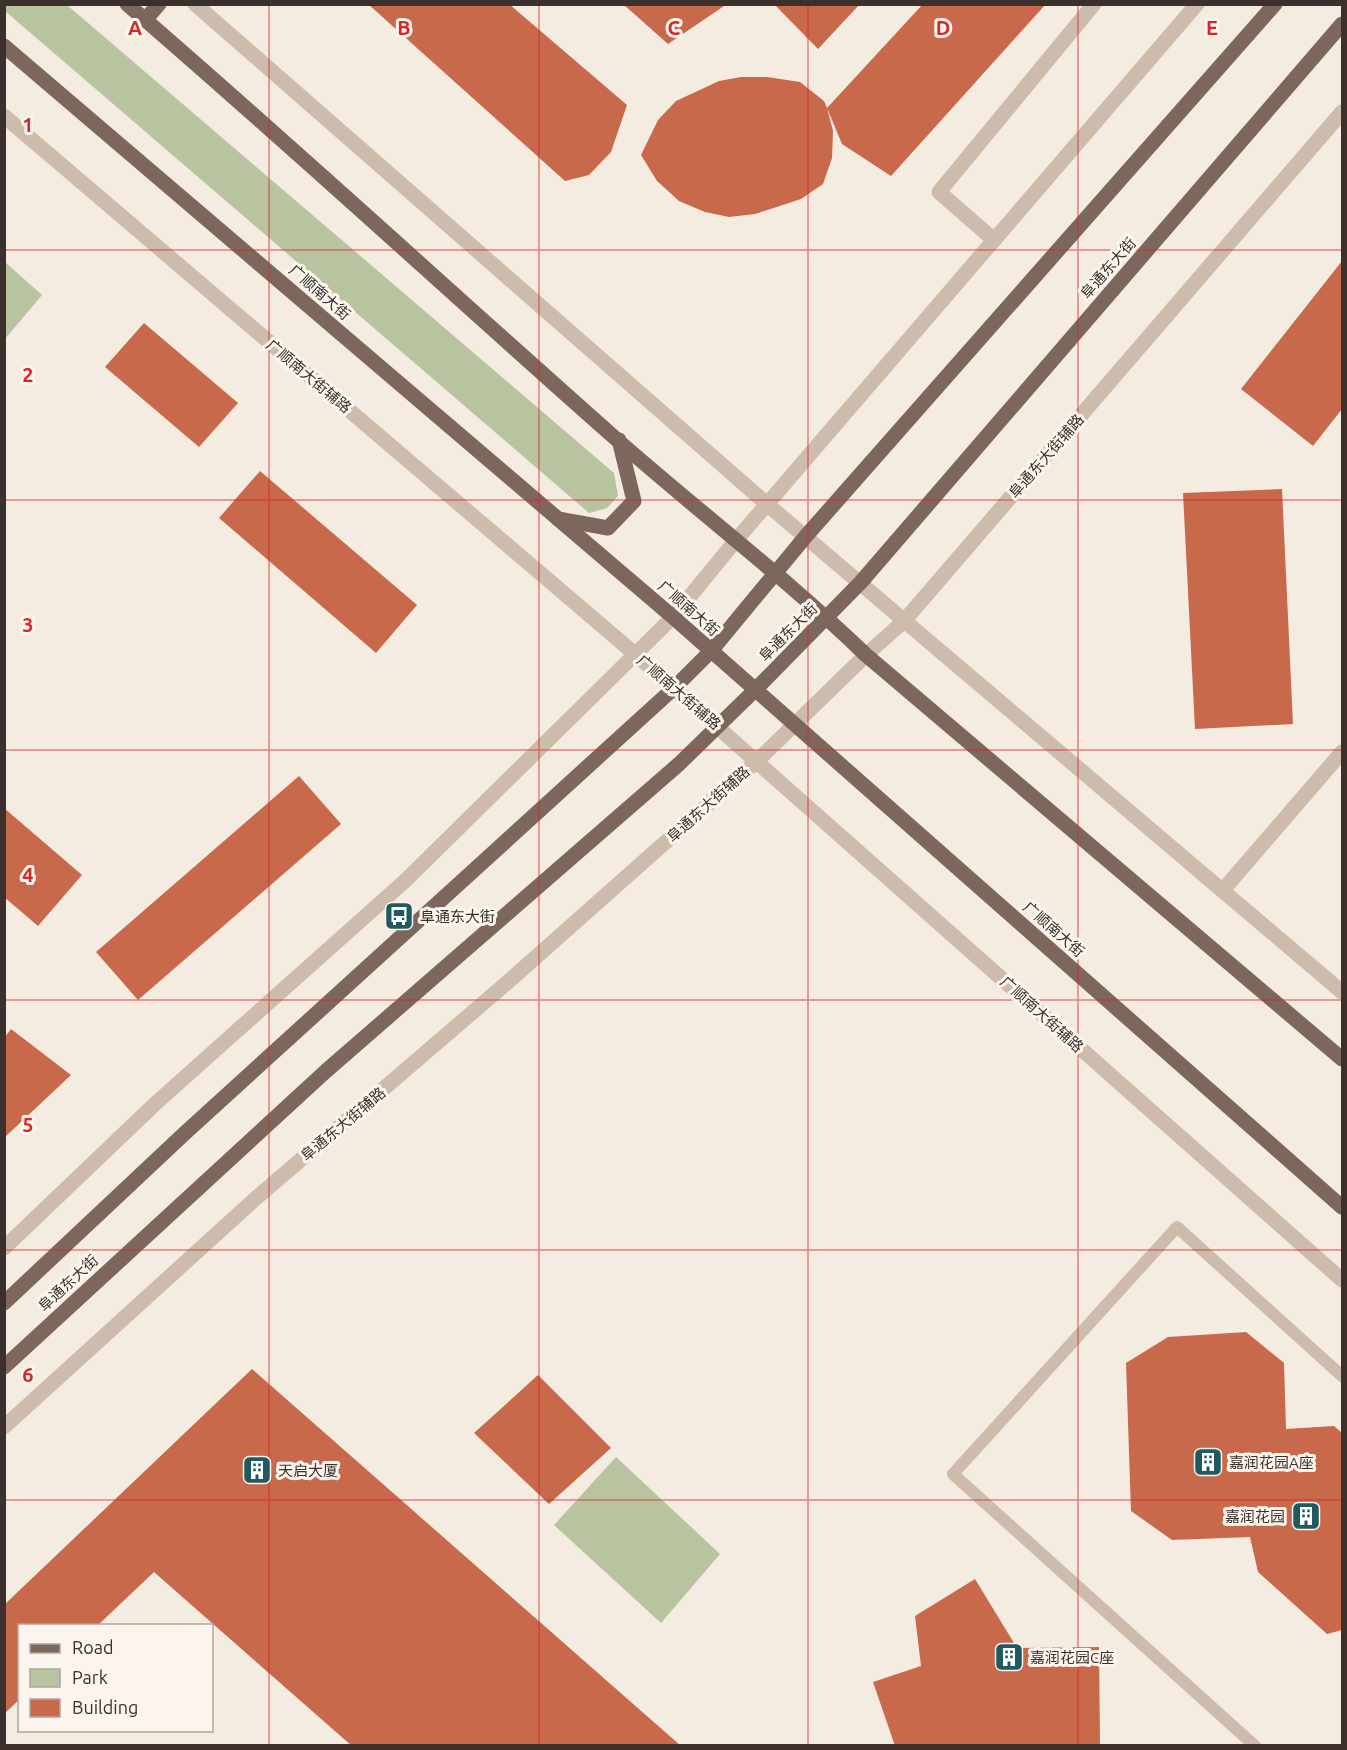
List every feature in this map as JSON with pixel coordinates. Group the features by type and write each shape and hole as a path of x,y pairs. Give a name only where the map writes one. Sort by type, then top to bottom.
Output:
{"main road":[{"path":"127,4 619,440 827,618 866,655 1342,1059"},
{"path":"145,20 159,4"},
{"name":"阜通东大街","path":"4,1303 185,1133 673,689 711,651 806,536 1275,4"},
{"name":"阜通东大街","path":"4,1367 318,1078 679,764 827,618 861,582 1342,24"},
{"name":"广顺南大街","path":"4,46 673,617 1342,1207"},
{"path":"558,519 608,528 634,501 619,440"}],"street":[{"path":"195,4 768,505 1342,992"},
{"path":"994,240 939,192 1094,4"},
{"path":"4,1248 156,1103 406,880 673,617 737,539 1197,4"},
{"name":"阜通东大街辅路","path":"4,1427 255,1199 501,988 757,761 904,621 1342,112"},
{"name":"广顺南大街辅路","path":"4,116 635,654 1342,1280"},
{"path":"1223,890 1342,752"}],"lane":[{"path":"1254,1746 953,1474 1177,1227 1342,1376"}],"green space":[{"path":"5,4 67,5 614,473 618,496 607,508 589,513 5,11"},
{"path":"5,262 42,295 5,339"},
{"path":"616,1457 720,1554 661,1623 554,1525"}],"building":[{"path":"368,4 509,4 627,105 611,152 589,175 565,181"},
{"path":"623,4 727,4 668,44"},
{"path":"774,4 860,4 818,49"},
{"path":"923,4 1046,4 891,176 842,144 827,108"},
{"path":"741,77 767,77 800,82 824,101 833,131 832,158 823,184 801,199 755,214 729,217 705,212 679,201 657,181 641,155 658,120 676,101 719,81"},
{"path":"1342,261 1342,409 1313,446 1241,389"},
{"path":"144,323 238,403 199,447 105,367"},
{"path":"260,471 417,605 376,653 219,518"},
{"path":"1282,489 1293,724 1195,729 1183,493"},
{"path":"299,776 341,824 138,1000 96,952"},
{"path":"4,808 82,875 38,926 4,897"},
{"path":"11,1029 71,1075 4,1138 4,1038"},
{"name":"嘉润花园A座","path":"1246,1332 1284,1363 1286,1429 1334,1426 1342,1433 1342,1630 1327,1634 1258,1572 1250,1537 1172,1540 1131,1511 1126,1363 1168,1337"},
{"name":"天启大厦","path":"252,1369 681,1746 352,1746 154,1572 99,1624 18,1624 18,1701 4,1714 4,1605"},
{"path":"538,1375 611,1448 549,1504 474,1433"},
{"name":"嘉润花园C座","path":"975,1579 1017,1648 1099,1647 1100,1744 1095,1746 895,1746 873,1682 921,1666 915,1616"}],"place":[{"name":"阜通东大街","path":"399,916"},
{"name":"嘉润花园A座","path":"1208,1462"},
{"name":"天启大厦","path":"257,1470"},
{"name":"嘉润花园","path":"1306,1516"},
{"name":"嘉润花园C座","path":"1009,1657"}]}
